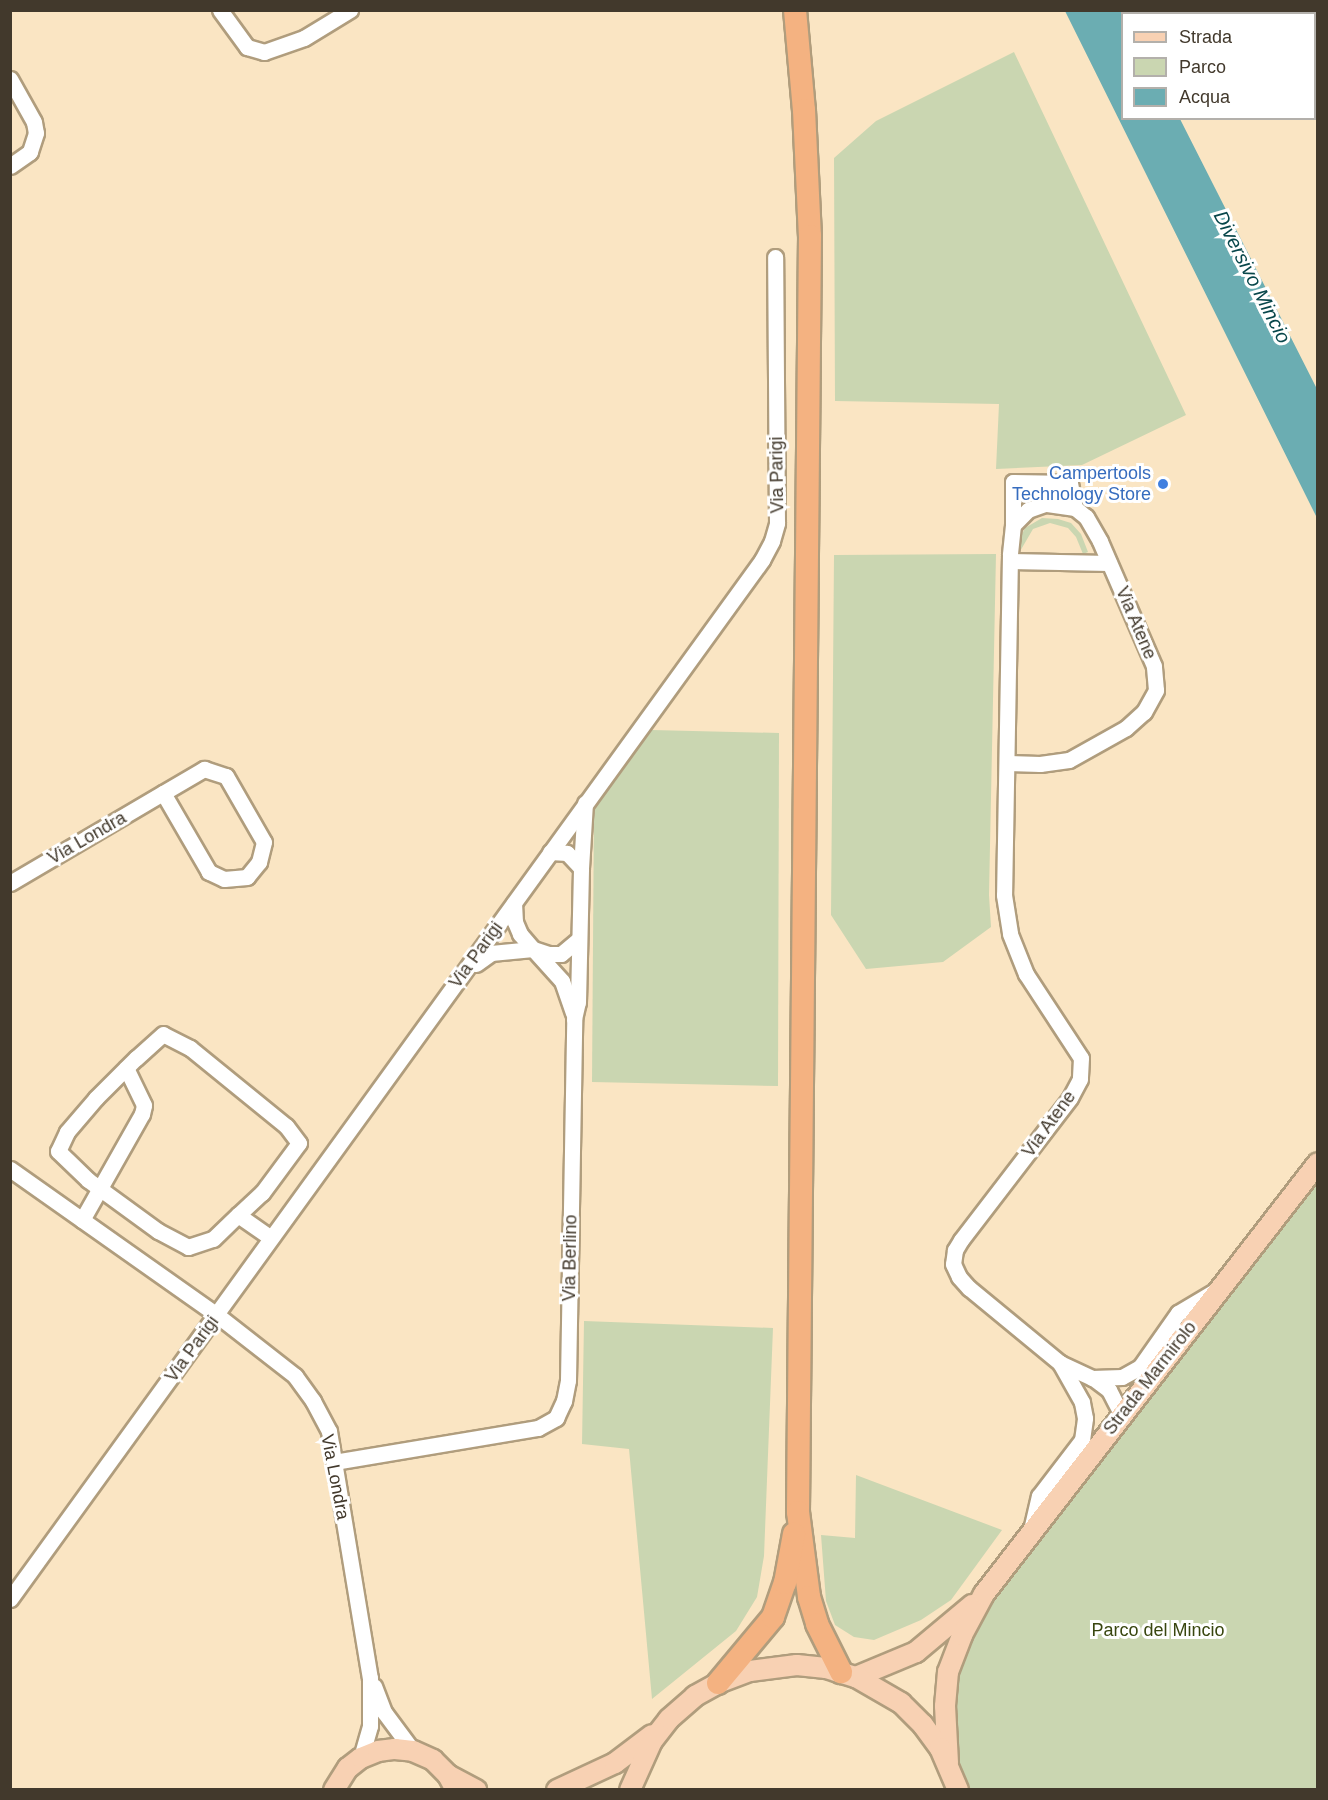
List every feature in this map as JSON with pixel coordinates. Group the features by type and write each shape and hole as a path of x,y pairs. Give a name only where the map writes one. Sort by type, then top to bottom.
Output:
{"highway":[{"path":"795,10 808,175 810,294 798,1512 809,1597 817,1624 848,1674"},
{"path":"718,1683 773,1617 785,1583 798,1512"}],"main road":[{"name":"Strada Marmirolo","path":"948,1763 945,1706 948,1671 962,1635 984,1594 1218,1290 1243,1262 1317,1163"},
{"name":"Strada Marmirolo","path":"848,1674 916,1652 940,1634 984,1594"},
{"path":"558,1790 615,1763 662,1728 686,1703 718,1683 750,1671 781,1665 811,1666 848,1674 888,1693 912,1713 933,1737 948,1763 958,1790"},
{"path":"630,1790 645,1754 662,1728"},
{"path":"334,1790 348,1768 361,1758 378,1751 395,1749 413,1751 432,1760 452,1782 476,1790"}],"street":[{"path":"220,10 247,47 264,52 304,38 350,10"},
{"path":"10,80 34,122 36,133 30,153 10,166"},
{"name":"Via Parigi","path":"10,1599 762,560 777,523 775,256"},
{"name":"Via Atene","path":"1008,763 1040,764 1069,760 1126,729 1144,712 1156,690 1154,666 1109,562 1086,517 1075,508 1070,483 1013,482 1004,895 1010,934 1026,974 1081,1058 1080,1079 1070,1098 961,1240 955,1250 953,1264 959,1277 969,1288 1060,1363 1092,1378 1122,1377 1140,1367 1178,1313 1218,1290"},
{"path":"1013,525 1028,510 1045,504 1075,508"},
{"path":"1010,561 1109,562"},
{"name":"Via Londra","path":"10,883 163,793 204,769 226,776 264,842 259,862 247,877 224,879 209,872 163,793"},
{"name":"Via Berlino","path":"334,1462 538,1428 556,1418 564,1401 568,1380 574,1019 578,1002 585,803"},
{"path":"550,852 567,853 581,868"},
{"path":"514,903 515,922 520,934 562,981 570,999 574,1019"},
{"path":"464,973 491,953 533,949 548,954 561,954 579,939"},
{"path":"163,1034 190,1048 286,1126 299,1143 262,1193 213,1239 188,1247 158,1231 100,1189 58,1151 67,1132 126,1068 163,1034"},
{"path":"82,1220 142,1114 144,1105 126,1068"},
{"name":"Via Londra","path":"12,1173 217,1315 295,1377 328,1431 370,1678 370,1726 361,1758"},
{"path":"238,1215 271,1238"},
{"name":"Via Atene","path":"1030,1533 1038,1496 1082,1440 1085,1418 1082,1402 1060,1363"},
{"path":"1092,1378 1109,1390 1122,1415"},
{"name":"Via Londra","path":"370,1678 384,1712 413,1751"}],"green space":[{"path":"1014,52 1186,415 1082,465 996,469 999,404 835,401 834,158 876,121"},
{"path":"1042,518 1071,523 1081,534 1088,552 1083,554 1076,537 1068,528 1050,523 1033,529 1019,553 1016,550 1025,528"},
{"path":"996,554 989,895 991,927 943,962 866,969 831,915 834,555"},
{"path":"652,730 779,733 778,1086 592,1082 594,807"},
{"name":"Parco del Mincio","path":"1317,1160 1317,1789 958,1789 945,1706 962,1635"},
{"path":"584,1321 773,1328 764,1556 757,1597 736,1631 652,1699 629,1449 582,1444"},
{"path":"856,1475 1002,1530 951,1600 921,1620 874,1640 854,1637 835,1625 826,1601 821,1535 855,1538"}],"water":[{"name":"Diversivo Mincio","path":"1065,11 1127,11 1121,12 1121,120 1181,120 1317,389 1317,518"}],"place":[{"name":"Campertools Technology Store","path":"1163,484"}]}
